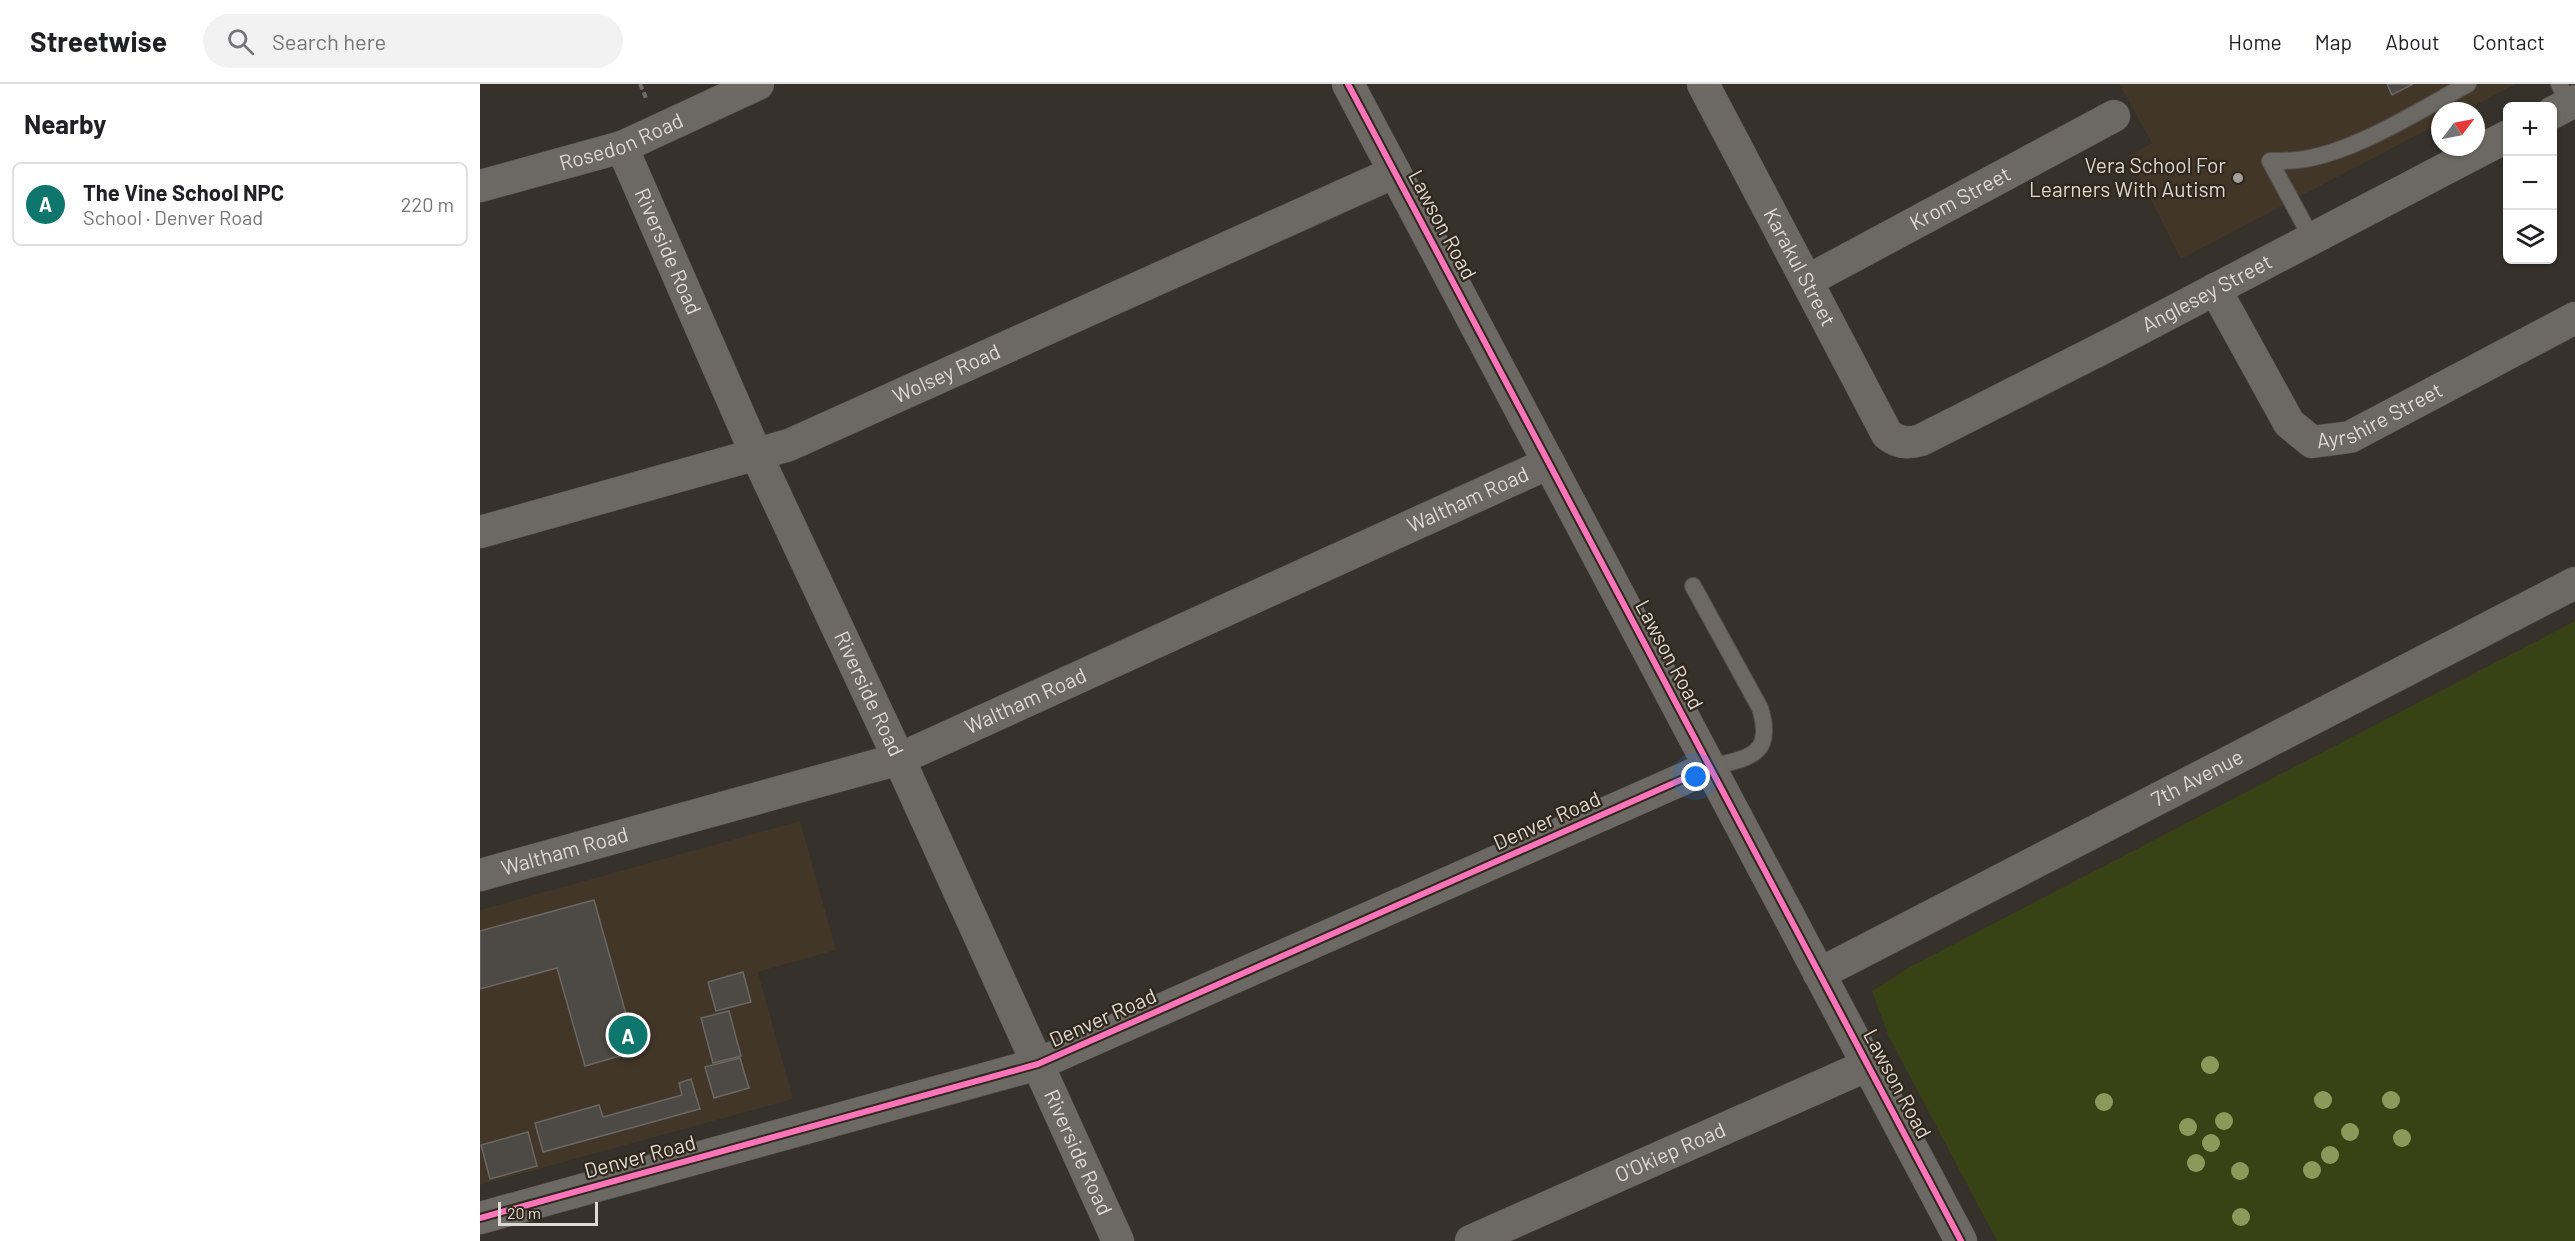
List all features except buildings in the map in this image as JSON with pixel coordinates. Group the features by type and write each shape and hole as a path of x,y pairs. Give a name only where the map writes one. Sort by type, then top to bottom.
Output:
{"street":[{"name":"Rosedon Road","path":"480,186 622,147 759,84"},
{"name":"Lawson Road","path":"1348,84 1961,1241"},
{"name":"Karakul Street","path":"1703,84 1887,434 1904,442"},
{"name":"Krom Street","path":"1807,281 2114,116"},
{"name":"Anglesey Street","path":"1904,442 1921,440 2503,139"},
{"name":"Riverside Road","path":"622,147 757,456 899,759 1118,1241"},
{"name":"Wolsey Road","path":"480,532 757,456 800,440 1395,172"},
{"name":"Ayrshire Street","path":"2215,289 2289,423 2312,442 2350,437 2575,318"},
{"name":"Waltham Road","path":"480,875 899,759 1549,463"},
{"name":"7th Avenue","path":"1820,974 2575,583"},
{"name":"Denver Road","path":"480,1218 1038,1064 1710,766"},
{"name":"O'Okiep Road","path":"1471,1241 1868,1065"}],"lane":[{"path":"2312,239 2270,161 2298,160 2323,155 2373,135 2468,84"},
{"path":"1693,586 1760,708 1765,725 1761,748 1750,757 1710,766"}],"shaded area":[{"name":"Vera School For Learners With Autism","path":"2119,84 2516,84 2481,102 2431,102 2431,128 2181,259 2129,156 2152,143"},
{"path":"800,821 836,950 758,972 793,1099 480,1185 480,910"}],"green space":[{"path":"2575,621 2575,1241 1997,1241 1888,1035 1872,991 1908,968"}],"cycle path":[{"path":"1348,84 1961,1241"},
{"path":"480,1218 1038,1064 1710,767"}],"place":[{"name":"Vera School For Learners With Autism","path":"2238,178"},
{"name":"The Vine School NPC","path":"628,1035"}]}
